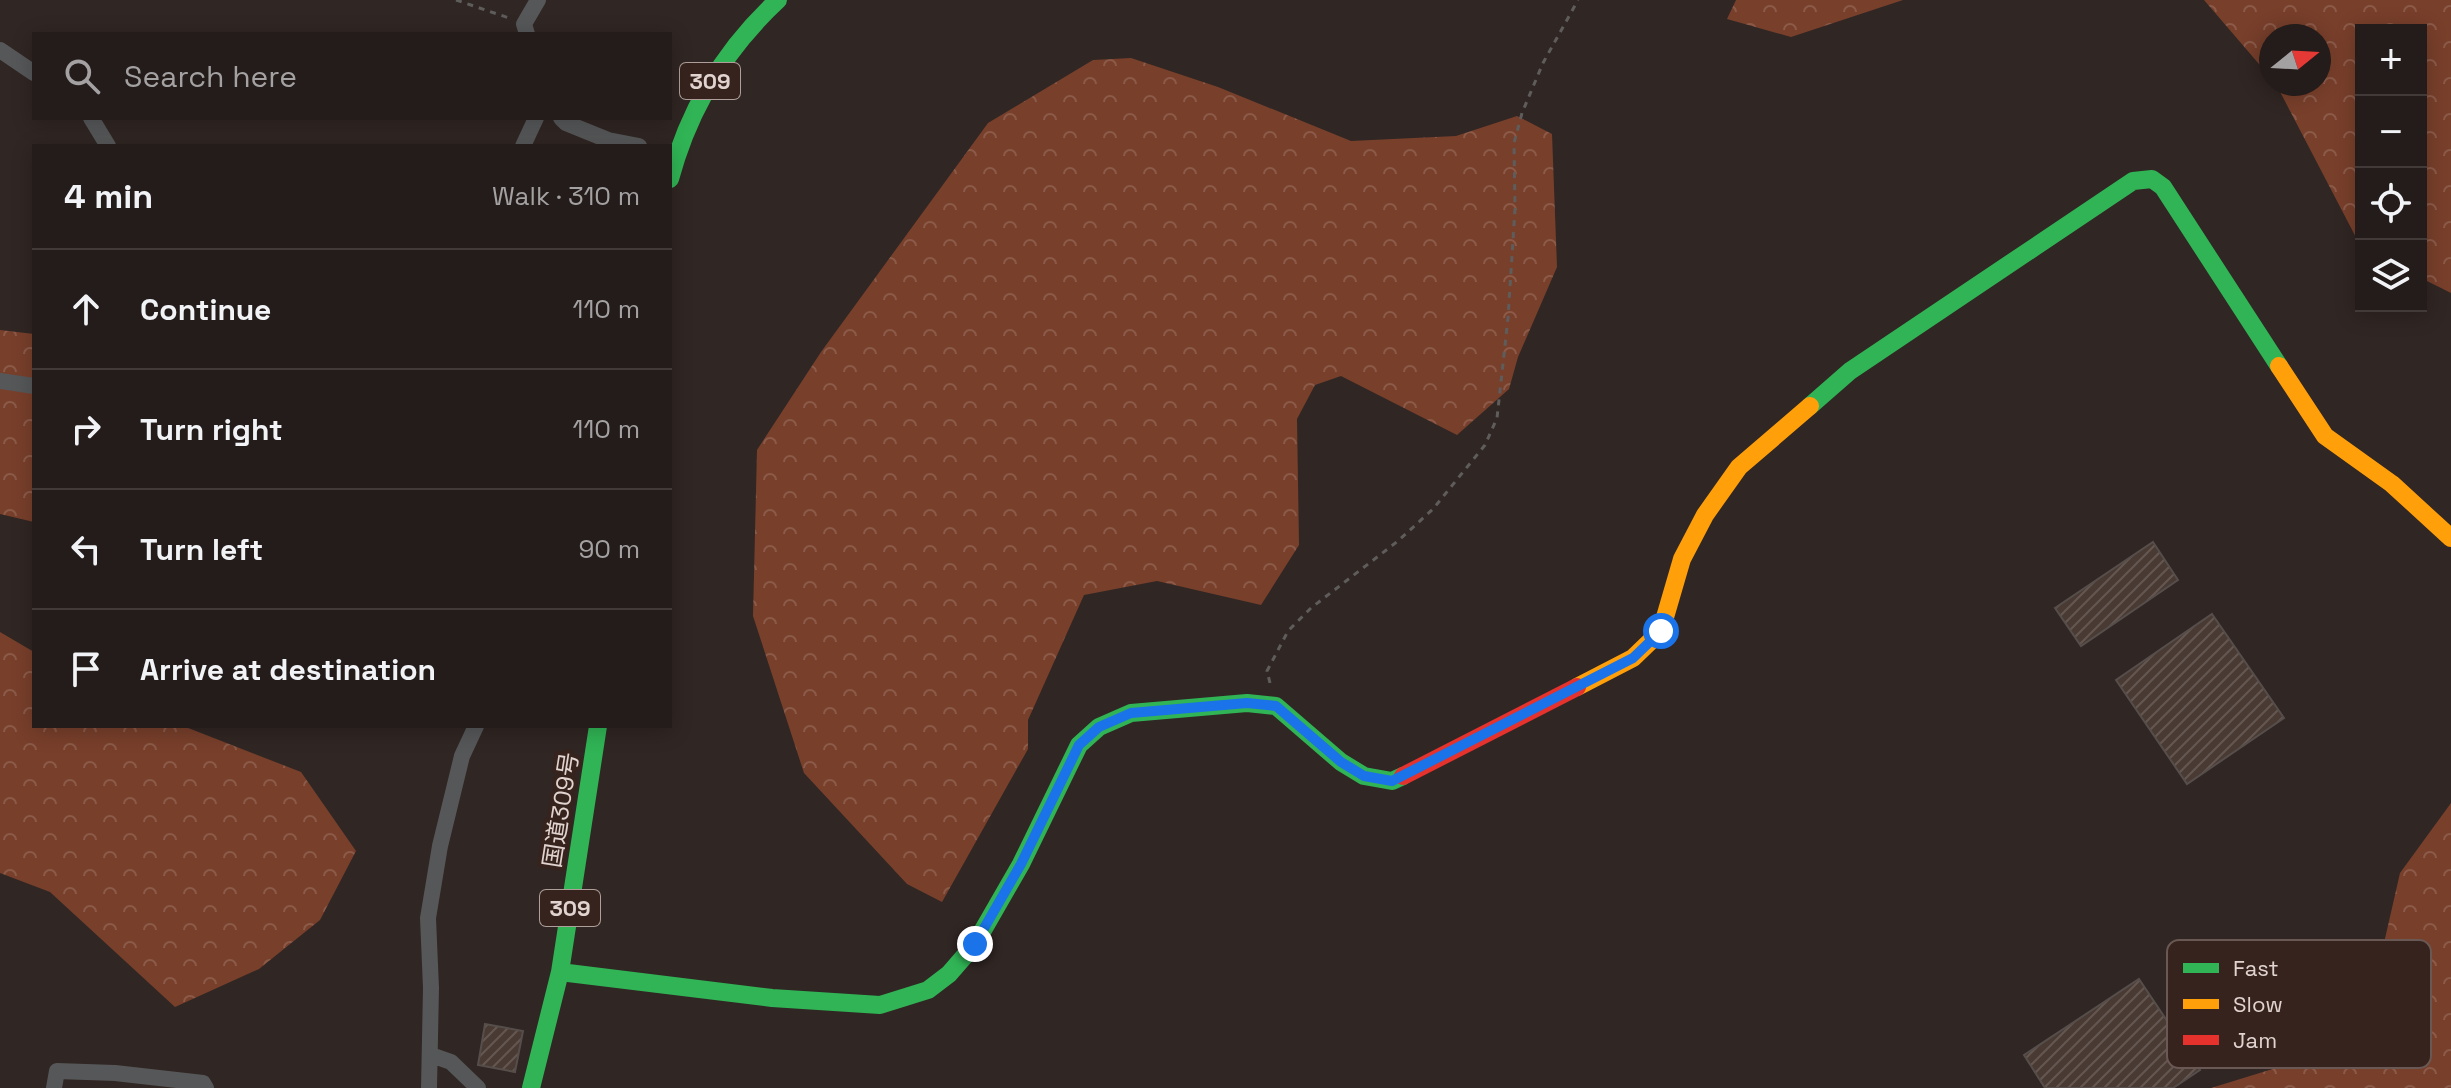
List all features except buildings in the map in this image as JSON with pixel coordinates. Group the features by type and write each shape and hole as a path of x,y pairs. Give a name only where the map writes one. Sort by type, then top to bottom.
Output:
{"main road":[{"name":"309","path":"673,153 727,51 778,0"},
{"path":"560,972 772,998 880,1005 928,990 949,974 975,944 1021,864 1079,745 1099,727 1131,713 1247,703 1276,706 1341,762 1364,776 1392,781 1633,658 1661,631 1682,559 1705,515 1739,467 1850,371 2133,181 2152,179 2163,187 2325,436 2392,484 2451,538"},
{"name":"国道309号","path":"531,1088 560,972 598,728"}],"street":[{"path":"526,29 538,0"},
{"path":"0,50 32,72"},
{"path":"92,120 107,144"},
{"path":"524,144 535,120"},
{"path":"563,120 608,140 629,144"},
{"path":"0,381 32,386"},
{"path":"429,1088 428,918 440,846 462,756 475,728"},
{"path":"431,1055 451,1062 478,1088"},
{"path":"54,1088 57,1071 115,1073 203,1083 206,1088"}],"path":[{"path":"456,0 526,29"},
{"path":"1276,706 1267,671 1288,631 1311,608 1398,541 1433,509 1485,445 1497,418 1515,209 1514,143 1522,113 1543,63 1578,0"}],"green space":[{"path":"1736,0 1903,0 1791,37 1727,19"},
{"path":"2204,0 2451,0 2451,293 2427,281 2427,24 2355,24 2355,235 2282,96 2331,96 2331,24 2259,24 2259,64"},
{"path":"1131,58 1218,87 1351,141 1456,136 1517,116 1552,134 1557,267 1518,357 1509,389 1457,435 1341,376 1315,385 1297,419 1299,545 1261,605 1157,581 1084,595 1028,720 1028,749 942,902 907,884 804,773 753,616 757,450 821,352 988,123 1093,60"},
{"path":"0,330 32,334 32,522 0,514"},
{"path":"0,632 32,651 32,728 188,728 301,772 356,851 320,920 259,969 175,1007 50,892 0,873"},
{"path":"2451,803 2451,1088 2211,1088 2276,1068 2431,1068 2431,940 2385,940 2400,873"}],"traffic: fast":[{"path":"672,172 687,128 711,82 741,39 778,0"},
{"path":"1810,406 1850,371 2133,181 2152,179 2163,187 2279,366"},
{"path":"560,972 772,998 880,1005 928,990 949,974 975,944 1021,864 1079,745 1099,727 1131,713 1247,703 1276,706 1341,762 1364,776 1392,781 1403,776"},
{"path":"531,1088 560,972 598,728"}],"traffic: slow":[{"path":"2279,366 2325,436 2392,484 2451,538"},
{"path":"1577,687 1633,658 1661,631 1682,559 1705,515 1739,467 1810,406"}],"traffic: jam":[{"path":"1403,776 1577,687"}],"route":[{"path":"975,944 1021,864 1079,745 1099,727 1131,713 1247,703 1276,706 1341,762 1364,776 1392,781 1633,658 1661,631"}]}
